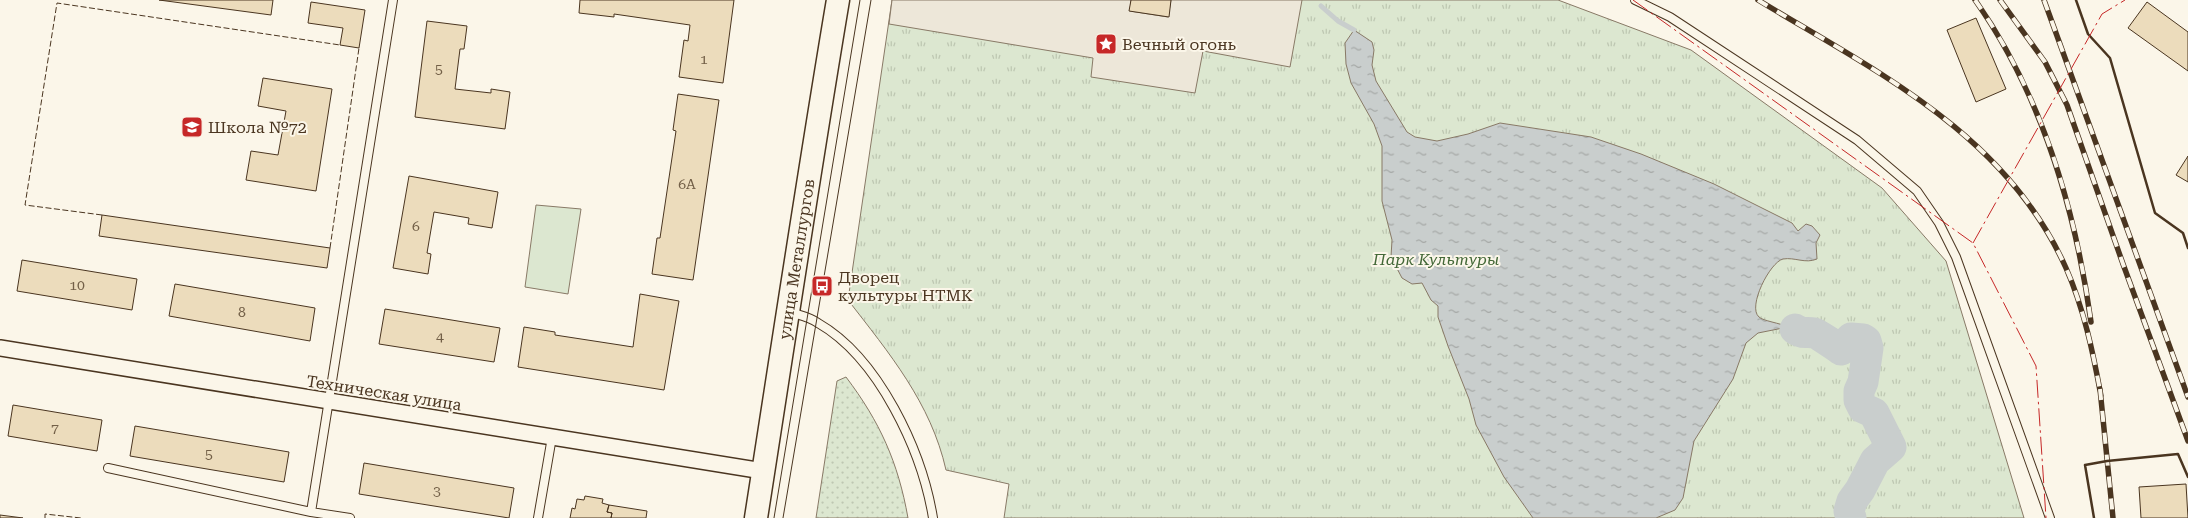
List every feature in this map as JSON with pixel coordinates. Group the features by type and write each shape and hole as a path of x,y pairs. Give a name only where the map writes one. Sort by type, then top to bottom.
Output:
{"main road":[{"name":"улица Металлургов","path":"756,518 789,312 801,223 838,0"}],"street":[{"name":"Техническая улица","path":"0,348 763,471"}],"lane":[{"path":"311,512 323,446 327,402 393,0"},
{"path":"1635,0 1670,17"},
{"path":"1647,0 1857,140 1917,191 1938,223 1956,257 2050,518"},
{"path":"789,312 816,321 829,330 856,355 871,374 912,445 927,488 933,518"},
{"path":"538,518 552,437"},
{"path":"108,468 311,512 350,518"}],"green space":[{"name":"Парк Культуры","path":"892,0 1558,0 1691,50 1882,188 1946,261 2024,518 1004,518 1009,484 946,470 930,423 907,380 848,300"},
{"path":"536,205 581,209 568,294 525,287"},
{"path":"846,377 869,410 886,443 899,479 908,518 816,518 837,381"}],"shaded area":[{"path":"892,0 1131,0 1130,11 1168,17 1171,0 1302,0 1290,67 1203,51 1195,93 1091,77 1093,58 889,24"}],"water":[{"path":"1354,30 1372,42 1374,50 1372,65 1376,81 1407,132 1415,137 1437,141 1468,134 1500,123 1591,137 1641,154 1714,184 1792,223 1798,231 1806,224 1812,226 1820,235 1816,243 1817,259 1808,261 1783,259 1772,268 1762,285 1756,304 1756,312 1759,317 1788,327 1758,333 1746,343 1733,379 1694,441 1683,498 1675,510 1656,518 1533,518 1504,477 1476,425 1469,399 1438,317 1438,306 1431,300 1422,283 1412,284 1402,278 1391,257 1392,240 1382,201 1382,146 1374,124 1351,83 1346,64 1345,43"}],"building":[{"path":"159,0 273,0 271,15"},
{"path":"580,0 734,0 723,83 679,77 684,40 688,41 690,25 614,14 614,17 579,13"},
{"path":"1131,0 1171,0 1169,17 1129,11"},
{"path":"311,2 365,10 359,48 340,45 343,28 308,23"},
{"path":"2147,2 2188,32 2188,71 2128,28"},
{"path":"1976,18 2006,89 1976,102 1947,30"},
{"path":"427,21 467,26 464,49 460,49 455,89 491,93 491,89 510,92 505,129 415,117"},
{"path":"263,78 332,89 316,191 246,180 251,151 278,155 286,111 258,106"},
{"path":"678,94 719,100 693,280 652,274 657,238 660,238 676,131 673,130"},
{"path":"2188,156 2188,182 2176,175"},
{"path":"409,176 498,192 492,228 468,224 469,218 434,212 427,253 431,254 428,274 393,268"},
{"path":"102,215 330,248 327,268 99,236"},
{"path":"22,260 137,279 132,310 17,291"},
{"path":"175,284 315,308 310,341 169,316"},
{"path":"640,294 679,301 664,390 518,367 524,327 555,332 555,335 633,347"},
{"path":"385,309 500,328 494,362 379,344"},
{"path":"13,405 102,420 97,451 8,436"},
{"path":"135,426 289,452 284,482 130,456"},
{"path":"364,463 514,488 509,518 359,494"},
{"path":"2186,484 2188,518 2141,518 2139,487"},
{"path":"585,496 603,499 602,503 609,505 607,512 612,513 611,518 570,518 572,508 575,509 577,499 584,500"},
{"path":"609,505 647,511 646,518 611,518 612,513 607,512"},
{"path":"0,515 23,518 0,518"}],"waterway":[{"path":"1321,6 1338,21 1354,30"},
{"path":"1795,329 1816,334 1841,350 1851,338 1866,341 1868,348 1863,382 1859,391 1859,400 1863,408 1874,413 1891,447 1875,461 1852,501 1849,511 1851,518"}],"tram line":[{"path":"774,518 860,0"},
{"path":"783,518 871,0"}],"railway":[{"path":"1758,0 1848,53 1934,111 1974,143 2009,180 2040,221 2066,268 2078,299 2087,331 2101,396"},
{"path":"1975,0 1999,36 2019,74 2037,113 2052,154 2076,237 2091,322"},
{"path":"2000,0 2045,62 2067,105 2188,441"},
{"path":"2044,0 2188,397"},
{"path":"2100,389 2113,518"}],"fence":[{"path":"102,215 25,205 57,3 340,45"},
{"path":"330,248 359,48"},
{"path":"45,518 45,514 81,518"}],"wall":[{"path":"2076,0 2088,34 2110,58 2155,213 2183,233 2188,248"},
{"path":"2094,518 2085,465 2178,454 2188,477"}],"power":[{"path":"1633,0 1973,243 2036,366 2046,518"},
{"path":"1973,243 2102,14 2125,0"}],"place":[{"name":"Вечный огонь","path":"1106,44"},
{"name":"Школа №72","path":"192,127"},
{"name":"Дворец культуры НТМК","path":"822,286"}]}
